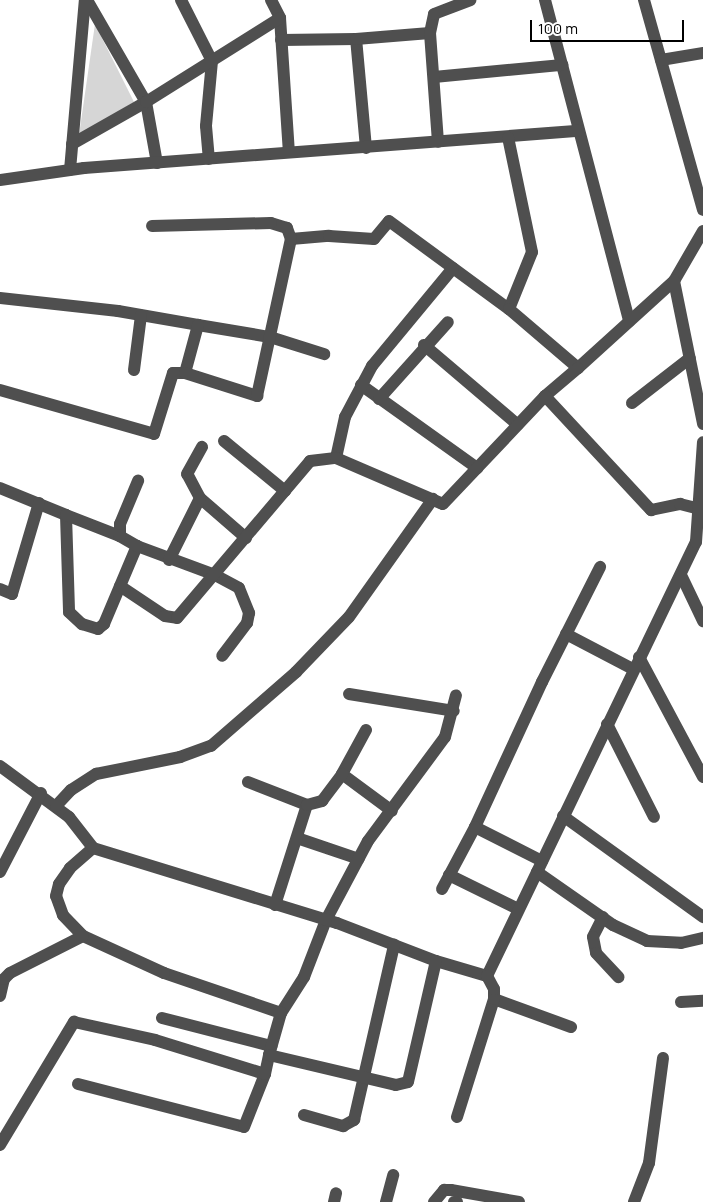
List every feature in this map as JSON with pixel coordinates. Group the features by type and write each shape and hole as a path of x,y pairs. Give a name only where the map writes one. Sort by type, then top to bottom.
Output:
{"street":[{"path":"86,0 146,102 157,163"},
{"path":"70,170 86,0"},
{"path":"181,0 212,61 207,108 209,159"},
{"path":"271,0 280,18 289,152"},
{"path":"438,142 430,33 434,14 470,0"},
{"path":"545,0 629,321"},
{"path":"644,0 703,210"},
{"path":"72,144 146,102 280,18"},
{"path":"281,40 356,39 430,33"},
{"path":"356,39 366,148"},
{"path":"660,60 703,53"},
{"path":"434,77 562,65"},
{"path":"0,180 70,170 579,131"},
{"path":"508,136 532,252 509,309"},
{"path":"291,239 329,236 374,239 389,221 509,309 578,368"},
{"path":"0,390 154,434 173,373 185,373 257,396 291,239 287,228 271,223 152,226"},
{"path":"120,586 173,619 215,575 310,461 336,458 443,504 545,396 674,281 703,231"},
{"path":"336,458 345,417 361,385 416,309 454,268"},
{"path":"674,281 702,415"},
{"path":"0,298 141,315 270,337 324,354"},
{"path":"134,370 141,315"},
{"path":"379,399 424,345 448,322"},
{"path":"185,373 198,325"},
{"path":"424,345 518,425"},
{"path":"632,403 690,358"},
{"path":"361,385 477,468"},
{"path":"545,396 651,510 680,504 700,509"},
{"path":"224,441 286,491"},
{"path":"487,976 636,663 700,542 703,442"},
{"path":"202,447 187,474 200,498 246,538"},
{"path":"120,536 120,524 138,481"},
{"path":"0,488 120,536 137,546 169,560 215,575 240,588 250,613 242,634 222,656"},
{"path":"169,560 200,498"},
{"path":"56,806 71,790 96,774 180,757 211,746 296,672 349,617 433,499"},
{"path":"0,589 12,594 39,503"},
{"path":"66,515 71,617 92,629 102,627 137,546"},
{"path":"442,889 475,827 566,634 600,567"},
{"path":"682,577 703,621"},
{"path":"566,634 636,663 703,777"},
{"path":"349,694 454,711"},
{"path":"78,1084 244,1127 264,1074 281,1013 304,977 326,920 359,859 438,748 454,711 456,695"},
{"path":"607,724 654,817"},
{"path":"248,782 307,805 322,801 342,774 366,730"},
{"path":"0,766 56,806 79,827 93,848 326,920 436,962 487,976 494,989 494,999 457,1116"},
{"path":"342,774 392,811"},
{"path":"0,872 40,793"},
{"path":"274,905 307,805"},
{"path":"563,816 703,917"},
{"path":"475,827 539,866 602,917 647,941 681,943 703,938"},
{"path":"297,838 359,859"},
{"path":"93,848 70,868 59,884 56,896 64,915 83,936 164,973 281,1013"},
{"path":"449,875 518,909"},
{"path":"602,917 592,937 596,953 618,977"},
{"path":"0,996 4,980 10,973 83,936"},
{"path":"304,1115 343,1126 350,1125 354,1120 366,1076 394,945"},
{"path":"162,1018 270,1051 396,1085 408,1082 411,1076 436,962"},
{"path":"494,999 571,1027"},
{"path":"680,1002 703,1001"},
{"path":"0,1145 74,1022 155,1040 264,1074"},
{"path":"634,1202 649,1163 663,1058"},
{"path":"386,1202 393,1175"},
{"path":"434,1202 444,1190 519,1202"}],"shaded area":[{"path":"95,24 134,102 79,135"}]}
